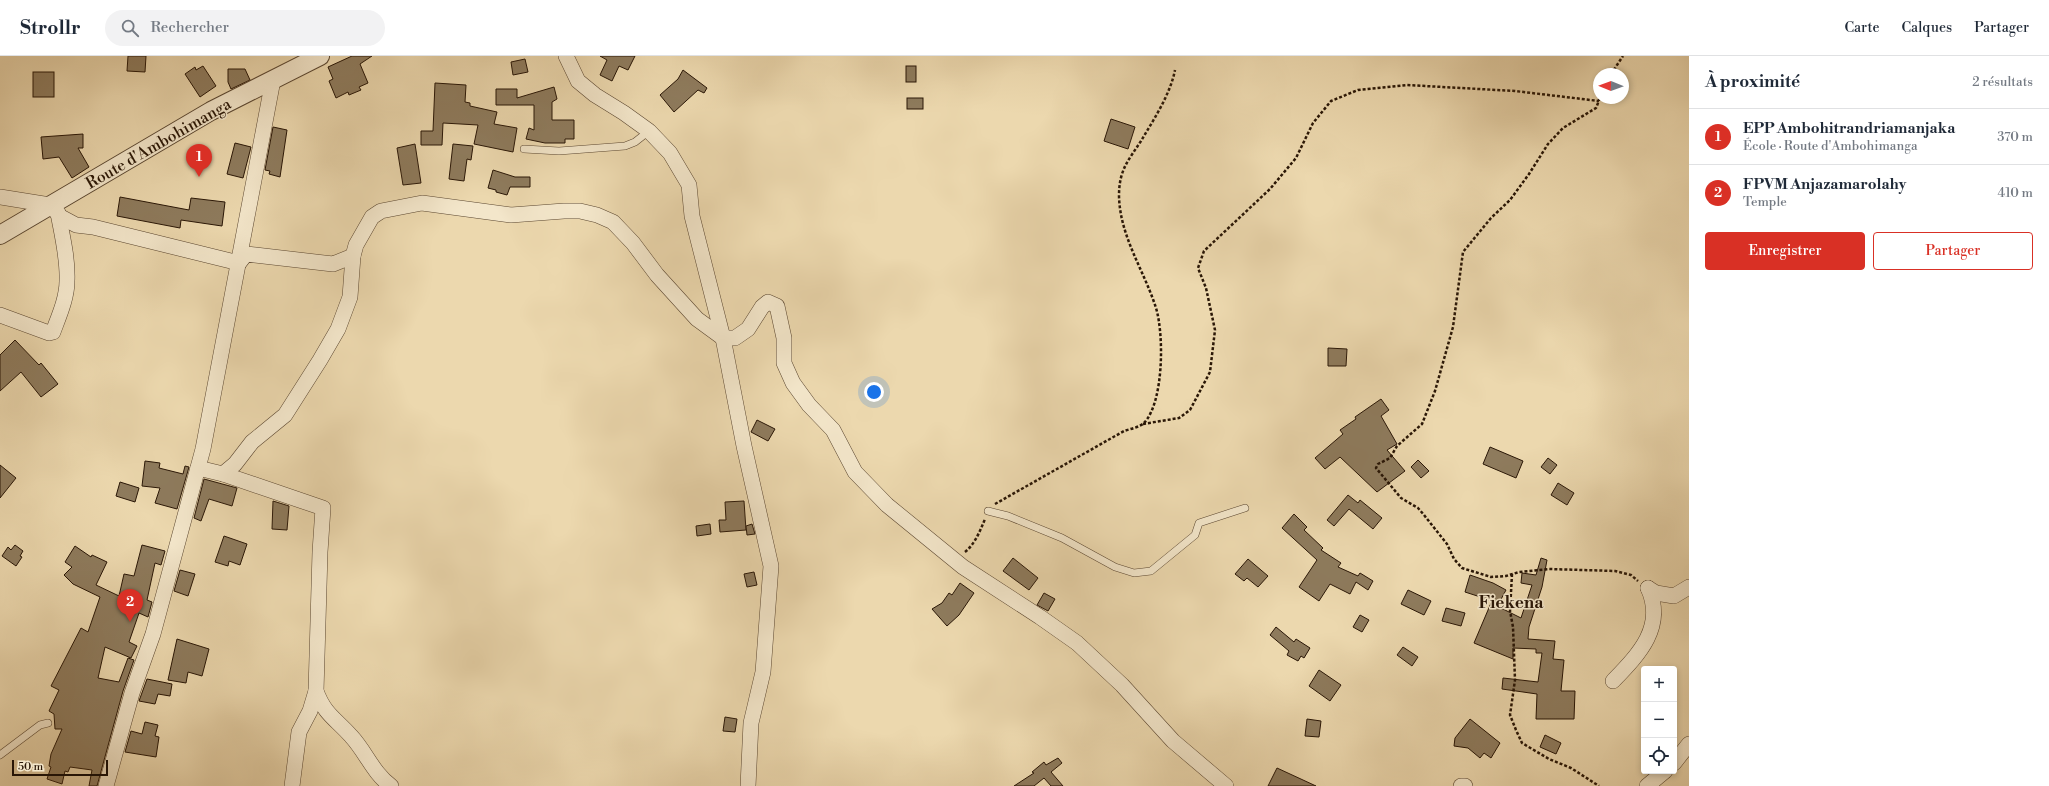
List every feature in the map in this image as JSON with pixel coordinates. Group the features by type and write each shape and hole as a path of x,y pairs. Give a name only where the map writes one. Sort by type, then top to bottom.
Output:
{"street":[{"name":"Route d'Ambohimanga","path":"0,235 54,209 211,111 320,56"},
{"path":"566,56 578,81 595,95 649,131 670,153 689,185 694,229 723,338 744,446 771,566 763,672 751,723 748,786"},
{"path":"106,786 132,693 153,634 198,468 239,263 273,80"},
{"path":"0,197 54,209 76,225 93,227 239,263"},
{"path":"223,474 235,464 252,442 285,415 338,329 350,297 352,256 363,230 372,217 381,211 422,203 446,205 463,209 511,215 564,211 580,211 597,215 613,222 633,243 657,275 697,319 723,338 735,338 748,329 762,307 768,302 776,306 784,338 784,363 793,383 809,405 833,430 855,472 887,504 950,557 1077,643 1113,676 1173,741 1226,786"},
{"path":"0,315 49,333 53,332 61,311 67,282 65,251 54,209"},
{"path":"239,263 246,254 333,264 352,256"},
{"path":"198,468 223,474 324,508 320,552 316,691 310,710 299,732 292,786"},
{"path":"1648,588 1656,593 1674,596 1689,587"},
{"path":"1613,681 1641,652 1653,624 1654,614 1652,598 1648,588"},
{"path":"316,691 321,704 331,718 351,736 382,779 391,786"},
{"path":"1677,759 1689,744"},
{"path":"1647,786 1661,774"}],"lane":[{"path":"524,148 559,151 625,146 635,142 649,131"},
{"path":"988,510 1008,516 1062,538 1115,567 1134,573 1151,571 1195,535 1199,523 1246,508"},
{"path":"0,754 40,725 48,723"}],"path":[{"path":"1615,68 1623,56"},
{"path":"1143,424 1152,410 1159,380 1160,330 1156,309 1126,235 1119,196 1122,171 1172,87 1175,70"},
{"path":"950,557 962,554 970,548 980,532 988,510 997,502 1124,431 1143,424 1179,418 1190,410 1210,372 1215,330 1208,294 1198,268 1204,252 1274,184 1296,158 1313,123 1331,100 1358,90 1407,85 1515,91 1593,98"},
{"path":"1598,104 1596,108 1563,128 1548,144 1510,200 1492,218 1463,252 1453,327 1435,391 1425,417 1422,424 1397,446 1390,458 1378,464 1376,468 1400,498 1418,508 1447,544 1454,559 1462,568 1490,577 1519,572 1549,570 1615,571 1631,575 1648,588"},
{"path":"1512,574 1510,610 1513,627 1515,680 1510,715 1516,730 1522,743 1549,760 1571,768 1599,786"}],"building":[{"path":"128,56 146,56 145,72 127,71"},
{"path":"352,56 372,56 360,64 368,83 359,87 361,90 349,95 348,92 336,98 329,81 333,79 328,67"},
{"path":"600,56 635,56 628,70 619,66 612,81 600,75 607,60"},
{"path":"525,59 528,72 513,75 511,62"},
{"path":"203,66 216,86 200,97 185,74 195,67 196,70"},
{"path":"906,66 916,66 916,82 906,82"},
{"path":"228,69 245,69 250,80 231,89 228,82"},
{"path":"683,70 707,88 704,93 698,90 674,112 660,95 678,79"},
{"path":"33,72 54,72 54,97 33,97"},
{"path":"435,83 466,85 465,102 470,103 470,106 497,112 494,124 517,128 513,152 474,144 478,125 443,123 442,145 421,145 421,131 433,131"},
{"path":"554,87 557,99 552,102 552,120 574,120 574,139 565,139 565,143 545,143 526,139 529,128 534,130 534,105 496,105 496,89 517,89 517,98"},
{"path":"907,98 923,98 923,109 907,109"},
{"path":"1111,119 1135,127 1128,149 1104,141"},
{"path":"273,127 287,130 280,177 269,174 270,171 265,170"},
{"path":"83,134 83,148 78,148 89,167 72,178 59,157 43,159 41,137"},
{"path":"235,143 251,147 243,178 227,174"},
{"path":"415,144 421,183 403,185 397,148"},
{"path":"453,144 473,146 471,160 467,159 464,181 449,179"},
{"path":"493,170 515,177 530,177 530,187 510,187 507,195 496,192 496,190 488,188"},
{"path":"120,197 189,210 191,198 225,202 222,226 181,220 180,228 117,216"},
{"path":"15,340 39,365 41,363 58,384 41,397 21,372 0,391 0,355"},
{"path":"1328,348 1347,349 1346,366 1328,366"},
{"path":"1381,399 1389,410 1381,416 1397,444 1387,450 1405,471 1377,492 1340,457 1325,469 1315,458 1343,434 1340,430 1356,419 1355,417"},
{"path":"757,420 775,429 768,441 751,432"},
{"path":"1490,447 1523,461 1516,478 1483,464"},
{"path":"1548,458 1557,465 1550,474 1541,467"},
{"path":"1418,460 1429,471 1421,478 1411,467"},
{"path":"145,461 160,463 159,468 183,474 185,466 189,467 177,509 155,503 160,488 142,486"},
{"path":"0,465 16,478 0,498"},
{"path":"204,479 237,488 232,506 209,499 201,521 194,518"},
{"path":"120,482 139,488 135,502 116,496"},
{"path":"1558,483 1574,493 1567,505 1551,495"},
{"path":"1348,495 1358,503 1360,500 1382,518 1373,529 1349,509 1334,526 1327,520"},
{"path":"273,501 289,506 287,530 272,529"},
{"path":"744,501 746,530 720,532 719,520 726,520 725,502"},
{"path":"1294,514 1307,527 1304,530 1323,548 1321,550 1341,563 1338,567 1358,576 1360,573 1373,581 1368,590 1356,582 1350,594 1330,584 1319,601 1299,587 1317,560 1282,528"},
{"path":"710,524 711,534 697,536 696,526"},
{"path":"752,524 755,534 747,535 746,526"},
{"path":"224,536 247,544 240,565 229,561 228,566 215,562"},
{"path":"15,545 23,551 20,556 22,557 16,566 2,556 8,547 11,550"},
{"path":"142,545 165,551 161,565 155,563 147,600 152,602 148,617 139,613 129,642 137,646 131,658 105,647 98,678 119,682 128,658 134,660 123,691 97,786 89,786 92,770 70,767 68,772 65,771 62,784 47,779 51,767 49,766 51,754 62,729 55,729 54,714 49,711 59,690 51,686 81,628 88,632 100,597 73,584 64,575 72,567 65,562 75,546 91,557 92,555 107,562 96,585 119,596 124,574 134,576"},
{"path":"1013,558 1038,578 1029,590 1003,571"},
{"path":"1541,558 1547,560 1542,587 1529,627 1528,639 1555,641 1553,659 1564,660 1561,691 1575,691 1574,719 1536,719 1537,694 1502,689 1503,678 1538,682 1542,653 1536,653 1536,649 1513,648 1513,659 1474,643 1491,603 1521,618 1532,585 1521,583 1522,573 1536,575"},
{"path":"1248,559 1268,576 1258,587 1247,578 1244,581 1235,574"},
{"path":"180,570 195,574 188,596 174,591"},
{"path":"754,572 757,585 747,587 744,574"},
{"path":"1470,575 1493,583 1506,590 1499,603 1465,592"},
{"path":"960,583 974,593 959,615 947,626 932,609 942,603 949,593 952,595"},
{"path":"1408,590 1431,601 1424,615 1401,604"},
{"path":"1044,593 1055,599 1048,611 1037,605"},
{"path":"1446,608 1465,613 1461,626 1442,621"},
{"path":"1360,615 1369,620 1362,632 1353,627"},
{"path":"1276,627 1294,642 1296,639 1310,648 1304,658 1301,656 1298,661 1287,655 1289,651 1270,635"},
{"path":"177,639 209,649 202,676 188,672 186,683 168,680"},
{"path":"1403,647 1418,657 1412,666 1397,655"},
{"path":"1319,670 1341,685 1330,701 1309,686"},
{"path":"147,679 172,684 170,696 158,694 155,704 139,701"},
{"path":"725,717 737,719 735,732 723,731"},
{"path":"1307,719 1321,721 1319,737 1305,736"},
{"path":"1470,719 1500,743 1491,758 1484,753 1480,758 1468,748 1454,746 1455,738"},
{"path":"145,722 158,725 155,736 159,737 156,757 125,752 131,731 142,734"},
{"path":"1545,735 1561,743 1556,754 1540,747"},
{"path":"1058,758 1062,763 1051,772 1063,786 1051,786 1044,778 1034,786 1014,786 1034,773 1032,772 1044,762 1046,765"},
{"path":"1277,768 1316,786 1268,786"}],"place":[{"name":"EPP Ambohitrandriamanjaka","path":"199,177"},
{"name":"FPVM Anjazamarolahy","path":"130,622"}],"district":[{"name":"Fiekena","path":"1511,602"}]}
